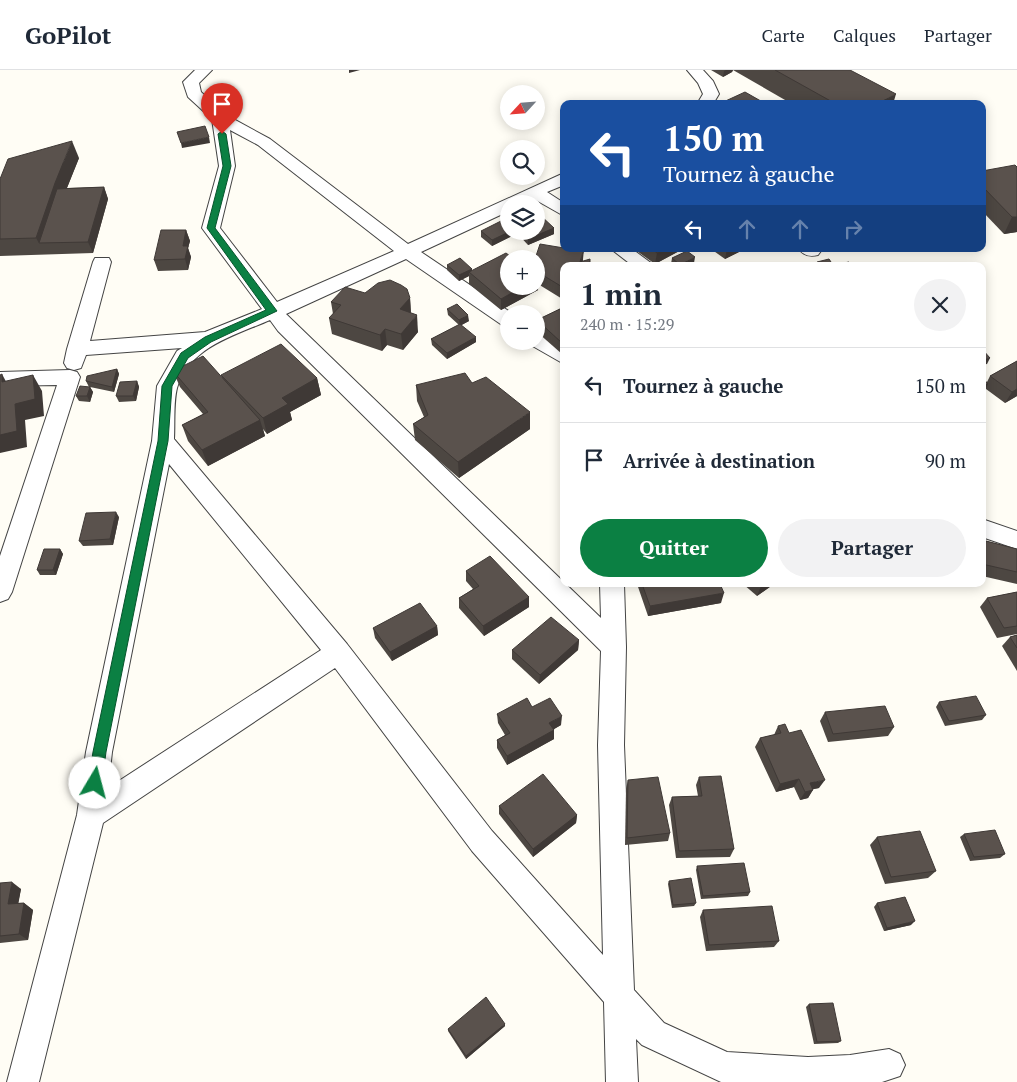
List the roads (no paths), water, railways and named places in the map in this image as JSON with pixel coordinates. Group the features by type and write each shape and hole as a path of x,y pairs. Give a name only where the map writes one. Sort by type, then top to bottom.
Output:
{"street":[{"path":"204,70 191,82 194,94 220,118 264,142 406,251 500,314"},
{"path":"695,70 705,81 711,94 707,100"},
{"path":"220,118 227,166 211,228 272,311 284,326 614,646"},
{"path":"22,1082 91,815 99,752 163,441 167,386 184,356 208,339 336,285 560,180"},
{"path":"535,192 560,208"},
{"path":"625,252 640,262"},
{"path":"0,592 70,377 102,262"},
{"path":"78,349 208,339"},
{"path":"545,345 560,354"},
{"path":"0,379 70,377"},
{"path":"163,441 338,652 482,841 653,1034 726,1068 808,1073 850,1071 889,1065"},
{"path":"986,529 1017,540"},
{"path":"612,587 614,646 611,744 622,1082"},
{"path":"91,815 338,652"}]}
